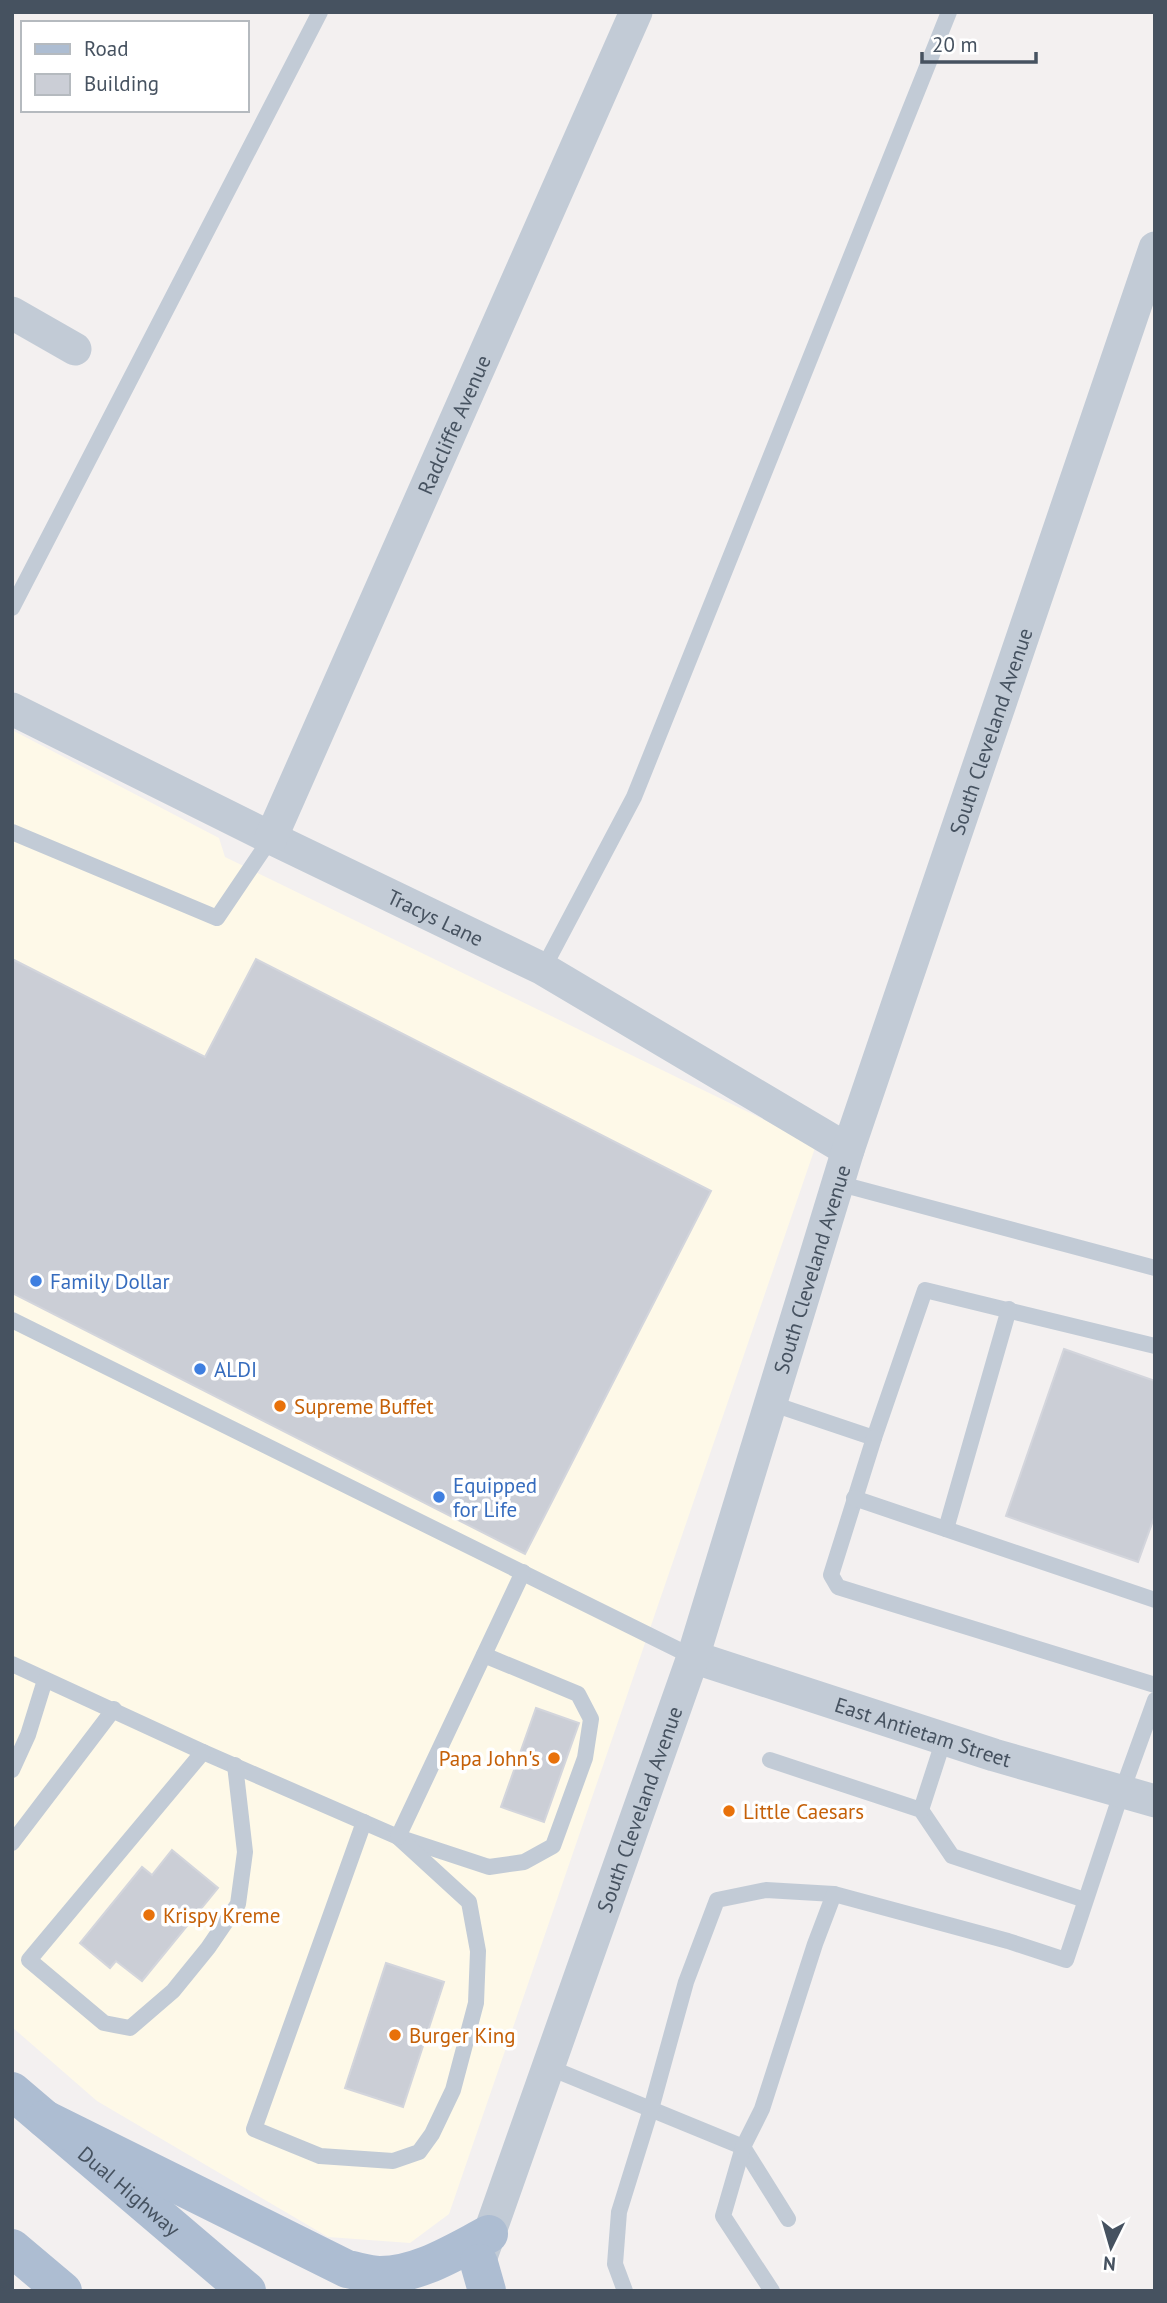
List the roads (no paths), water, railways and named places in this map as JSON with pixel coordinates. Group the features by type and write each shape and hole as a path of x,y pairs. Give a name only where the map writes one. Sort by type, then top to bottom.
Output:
{"main road":[{"name":"Dual Highway","path":"12,2091 247,2291"},
{"path":"45,2119 347,2269 379,2275 409,2271 442,2259 481,2269"},
{"path":"12,2248 63,2291"},
{"path":"12,2270 31,2291"}],"street":[{"name":"Radcliffe Avenue","path":"271,838 636,12"},
{"name":"South Cleveland Avenue","path":"481,2269 548,2067 693,1657 837,1183 1155,248"},
{"path":"12,313 75,349"},
{"name":"Tracys Lane","path":"12,709 543,969 848,1150"},
{"name":"East Antietam Street","path":"693,1657 994,1755 1155,1801"}],"lane":[{"path":"12,608 320,12"},
{"path":"543,969 634,797 949,12"},
{"path":"12,832 217,918 271,838"},
{"path":"837,1183 1155,1268"},
{"path":"1155,1346 925,1290 831,1574 838,1587 1155,1685"},
{"path":"946,1529 1009,1309"},
{"path":"12,1320 693,1657"},
{"path":"770,1403 874,1438"},
{"path":"855,1498 1155,1600"},
{"path":"398,1837 523,1572"},
{"path":"12,1664 203,1752 398,1837 489,1867 524,1862 554,1846 585,1758 591,1719 578,1693 484,1655"},
{"path":"12,1770 16,1748 29,1735 45,1680"},
{"path":"625,2291 615,2264 619,2212 686,1982 717,1900 766,1890 834,1894 1009,1941 1066,1960 1155,1700"},
{"path":"12,1843 114,1709"},
{"path":"921,1810 944,1739"},
{"path":"203,1752 29,1960 104,2024 130,2028 173,1991 208,1948 238,1904 245,1852 235,1765"},
{"path":"770,1760 921,1810 952,1856 1086,1900"},
{"path":"364,1822 254,2129 320,2156 393,2161 419,2152 432,2134 453,2090 476,2003 478,1951 469,1902 398,1837"},
{"path":"772,2291 723,2216 743,2147 762,2109 834,1894"},
{"path":"548,2067 743,2147 788,2219"}],"place":[{"name":"Family Dollar","path":"36,1281"},
{"name":"ALDI","path":"200,1369"},
{"name":"Supreme Buffet","path":"280,1406"},
{"name":"Equipped for Life","path":"439,1497"},
{"name":"Papa John's","path":"554,1758"},
{"name":"Little Caesars","path":"729,1811"},
{"name":"Krispy Kreme","path":"149,1915"},
{"name":"Burger King","path":"395,2035"}]}
